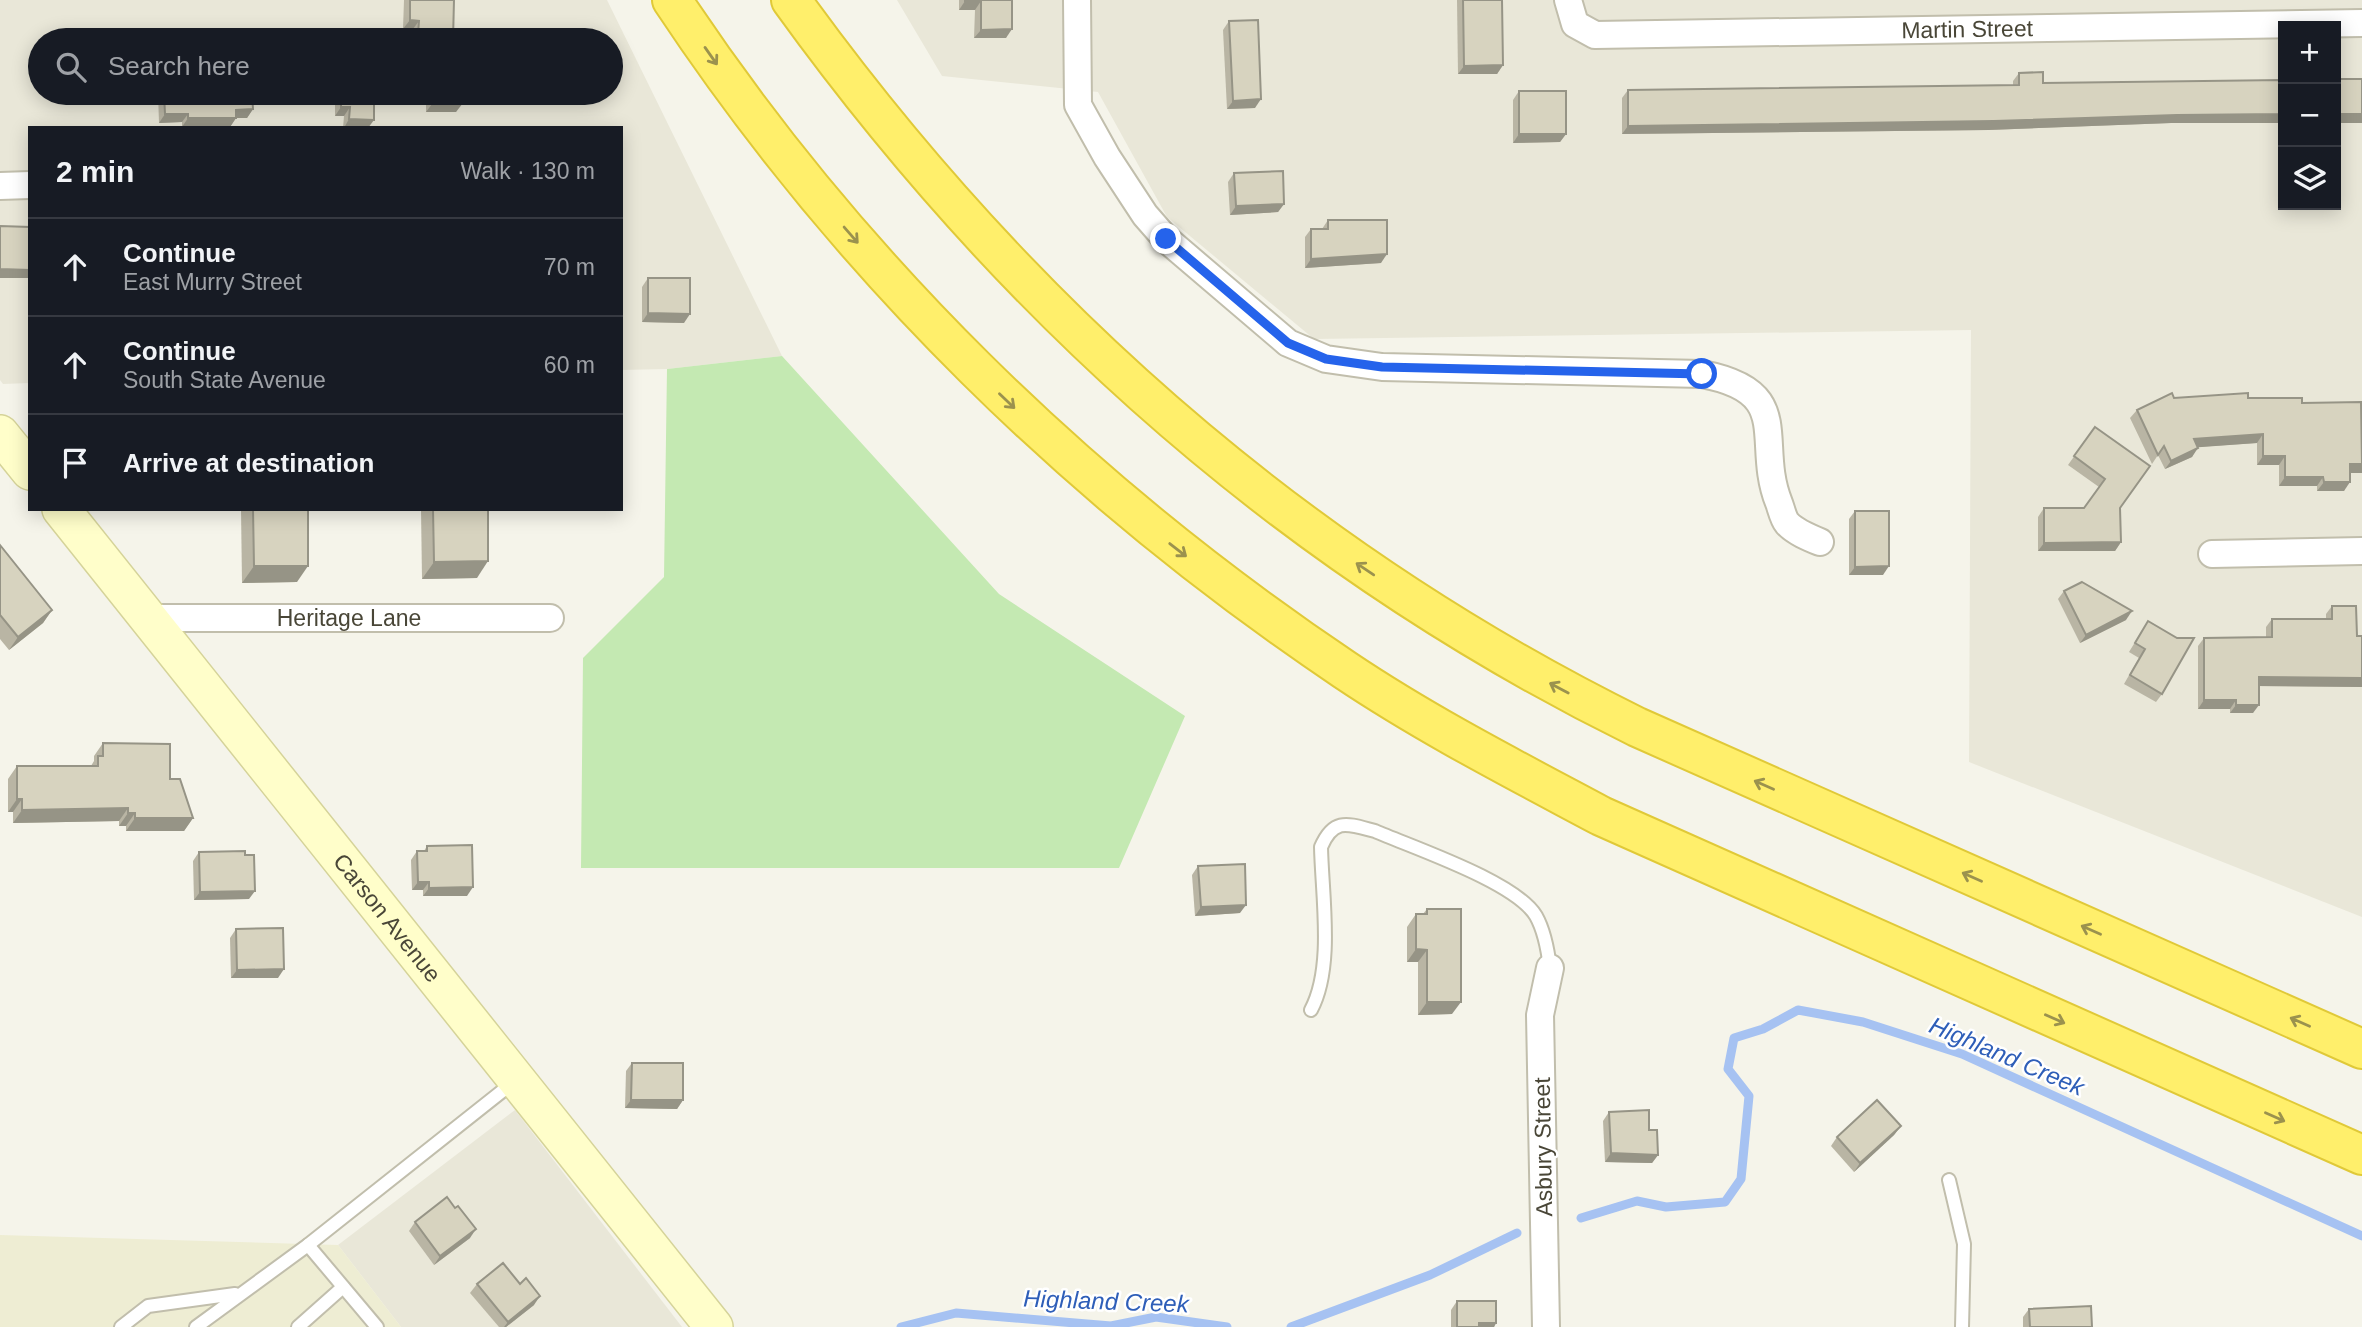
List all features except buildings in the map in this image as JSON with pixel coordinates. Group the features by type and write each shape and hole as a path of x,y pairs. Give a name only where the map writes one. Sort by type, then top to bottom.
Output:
{"highway":[{"path":"672,0 787,158 878,266 967,362 1126,509 1286,631 1425,720 1509,769 1601,816 2362,1155"},
{"path":"792,0 916,161 1006,263 1082,339 1230,469 1379,578 1526,670 1637,727 2362,1049"}],"main road":[{"path":"0,434 28,469"},
{"name":"Carson Avenue","path":"63,511 714,1327"}],"street":[{"path":"1077,0 1078,105 1145,215 1166,239 1288,343 1326,359 1382,367 1702,374 1727,379 1759,400 1770,428 1776,494 1787,523 1820,542"},
{"name":"Martin Street","path":"1571,12 1595,35 2362,23"},
{"path":"0,186 28,186"},
{"path":"2212,554 2362,551"},
{"name":"Heritage Lane","path":"148,618 550,618"},
{"name":"Asbury Street","path":"1546,1327 1540,1015 1550,968"}],"lane":[{"path":"1311,1010 1320,994 1324,972 1321,847 1328,832 1336,825 1353,825 1375,831 1516,894 1536,916 1547,945 1550,968"},
{"path":"196,1327 308,1245 516,1081"},
{"path":"1949,1180 1964,1244 1962,1327"},
{"path":"308,1245 376,1327"},
{"path":"298,1327 343,1287"},
{"path":"121,1327 148,1306 239,1293"}],"shaded area":[{"path":"0,0 607,0 621,28 28,28 28,105 623,105 623,33 782,356 667,369 623,370 623,126 28,126 28,383 3,384 0,380"},
{"path":"897,0 2362,0 2362,917 1969,762 1971,330 1314,339 1167,217 1098,92 942,76"},
{"path":"515,1110 682,1327 401,1327 338,1245"},
{"path":"0,1235 338,1245 401,1327 0,1327"}],"green space":[{"path":"782,356 999,594 1185,716 1119,868 581,868 583,658 664,577 667,369"}],"waterway":[{"name":"Highland Creek","path":"1581,1218 1637,1201 1666,1207 1725,1202 1741,1179 1749,1096 1728,1069 1734,1038 1763,1029 1798,1010 1863,1022 1962,1054 2362,1236"},
{"name":"Highland Creek","path":"1291,1327 1430,1275 1517,1233"},
{"name":"Highland Creek","path":"901,1327 956,1313 1111,1326 1156,1317 1227,1327"}],"route":[{"path":"1166,239 1288,343 1326,359 1382,367 1702,374"}]}
